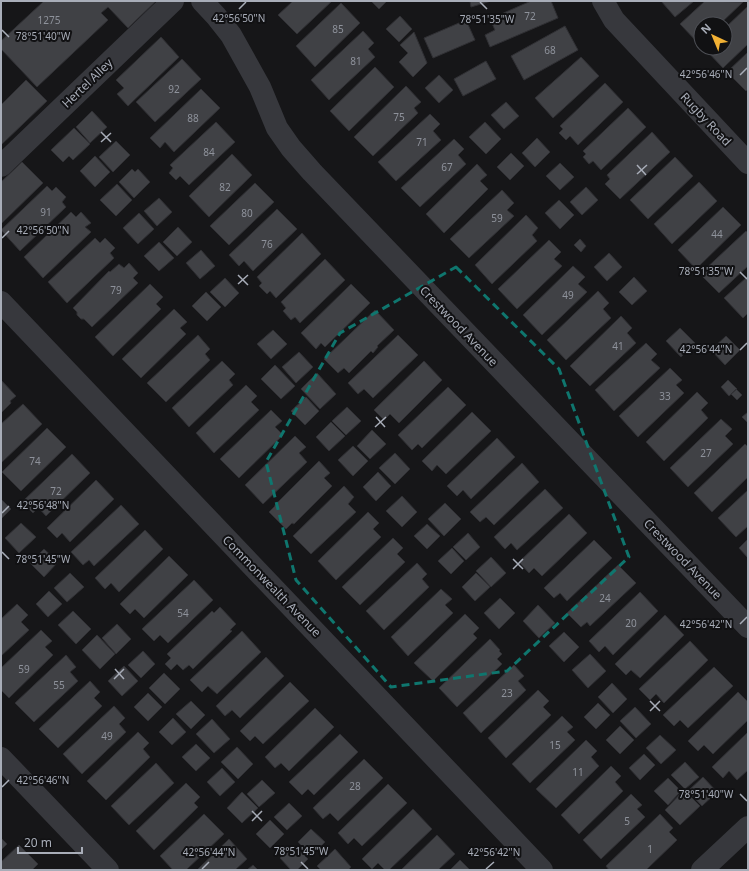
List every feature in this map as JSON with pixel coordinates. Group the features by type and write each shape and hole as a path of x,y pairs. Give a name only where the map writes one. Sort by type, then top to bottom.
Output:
{"street":[{"name":"Hertel Alley","path":"1,166 173,1"},
{"name":"Crestwood Avenue","path":"202,1 231,35 260,88 277,128 291,148 312,172 748,627"},
{"name":"Rugby Road","path":"603,1 614,20 748,163"},
{"name":"Commonwealth Avenue","path":"1,302 542,870"},
{"path":"1,758 108,870"},
{"path":"702,870 748,827"}],"highlighted area":[{"path":"456,267 559,369 629,557 507,671 391,687 296,580 266,462 340,333"}],"building":[{"path":"44,1 156,1 128,28 108,7 101,13 108,20 37,87 1,49 1,41"},
{"path":"293,1 332,1 297,34 278,15"},
{"path":"371,1 387,1 379,9"},
{"path":"470,1 491,1 471,7"},
{"path":"531,1 551,1 558,18 490,47 485,35 495,30 490,19"},
{"path":"661,1 694,1 675,17"},
{"path":"705,1 743,2 728,16 693,16 693,38 680,24"},
{"path":"341,3 360,23 315,67 296,46"},
{"path":"748,6 748,44 723,68 712,56 733,56 733,20"},
{"path":"400,16 412,29 399,42 386,29"},
{"path":"466,20 475,40 433,58 424,38"},
{"path":"565,26 578,50 524,80 511,56"},
{"path":"363,31 374,43 368,49 375,57 329,100 311,80"},
{"path":"414,32 427,63 413,77 399,62 408,53 400,45"},
{"path":"161,37 179,57 128,106 117,94 124,88 116,80"},
{"path":"748,52 748,89 746,91 727,72"},
{"path":"581,57 599,76 553,118 535,98"},
{"path":"182,59 201,79 155,122 136,102"},
{"path":"486,61 496,79 463,96 454,79"},
{"path":"375,67 394,87 349,131 330,111"},
{"path":"439,75 453,90 439,103 425,88"},
{"path":"26,80 47,101 1,145 1,105"},
{"path":"605,83 623,102 578,145 570,136 566,140 559,133 563,129 560,126"},
{"path":"406,86 421,102 414,108 418,113 373,156 354,137"},
{"path":"201,89 220,108 174,152 165,142 160,148 150,138"},
{"path":"506,102 519,116 504,129 491,115"},
{"path":"628,108 646,127 601,170 593,161 589,164 583,157 586,154 583,151"},
{"path":"92,111 107,127 90,143 76,127"},
{"path":"430,114 440,124 433,131 441,140 396,181 378,162"},
{"path":"216,122 235,142 189,185 180,176 176,180 169,173 173,168 170,165"},
{"path":"485,122 501,139 486,154 469,137"},
{"path":"74,128 90,144 73,160 69,156 63,162 51,150"},
{"path":"652,132 670,152 620,199 605,184 610,179 607,175"},
{"path":"537,138 550,152 535,167 522,153"},
{"path":"454,139 464,149 458,155 466,164 420,207 401,188"},
{"path":"116,141 130,155 113,172 99,157"},
{"path":"511,153 524,166 510,180 497,167"},
{"path":"232,154 252,175 209,217 189,196"},
{"path":"95,156 110,172 95,187 80,171"},
{"path":"675,157 693,176 648,219 630,200"},
{"path":"22,162 43,183 1,224 1,182"},
{"path":"560,163 574,177 560,190 546,176"},
{"path":"477,164 487,175 480,181 488,189 444,233 426,214"},
{"path":"132,169 135,172 138,169 150,182 134,198 119,182"},
{"path":"699,182 717,201 672,244 654,224"},
{"path":"255,183 274,202 229,245 210,226"},
{"path":"117,184 132,200 116,216 100,200"},
{"path":"47,186 52,191 56,187 66,197 62,202 66,207 20,251 1,230"},
{"path":"586,187 598,200 582,215 570,202"},
{"path":"502,190 514,203 507,210 514,216 469,258 450,239"},
{"path":"159,198 172,212 157,226 144,211"},
{"path":"559,200 574,215 560,229 545,213"},
{"path":"723,207 741,225 696,269 678,250"},
{"path":"277,209 297,229 253,271 244,261 239,266 229,255"},
{"path":"71,212 76,217 81,212 91,223 85,227 91,232 43,278 24,257"},
{"path":"139,213 154,229 138,244 123,228"},
{"path":"526,215 538,228 532,235 537,241 492,284 475,265"},
{"path":"178,227 192,242 177,256 163,242"},
{"path":"746,231 748,233 748,266 719,293 700,274"},
{"path":"302,233 321,254 276,298 270,291 267,294 259,286 262,283 257,277"},
{"path":"95,238 100,243 105,238 115,248 110,253 114,258 67,303 48,282"},
{"path":"580,239 586,246 581,252 574,245"},
{"path":"549,240 561,252 554,259 562,266 517,309 498,289"},
{"path":"159,242 174,258 159,271 144,256"},
{"path":"201,250 215,266 200,279 186,263"},
{"path":"609,253 622,267 607,281 594,267"},
{"path":"325,259 345,280 300,323 295,317 291,320 283,311 286,308 281,302"},
{"path":"129,263 138,273 133,278 138,283 92,327 84,319 81,319 77,315 77,312 73,308 109,271 110,272 119,264 124,268"},
{"path":"573,266 585,277 578,284 587,292 542,335 523,315"},
{"path":"748,276 748,313 743,318 724,298"},
{"path":"634,277 647,291 632,305 619,292"},
{"path":"225,278 239,293 225,307 210,292"},
{"path":"150,284 163,297 156,304 161,309 113,356 95,337"},
{"path":"351,284 370,303 325,347 321,343 316,349 301,333"},
{"path":"598,291 609,303 603,309 611,318 566,360 547,340"},
{"path":"206,292 221,307 207,321 192,306"},
{"path":"174,309 187,322 180,328 186,334 141,378 122,359"},
{"path":"375,310 394,330 377,346 378,347 373,353 371,351 349,373 344,368 338,373 324,359"},
{"path":"621,316 632,328 627,333 636,343 590,386 570,366"},
{"path":"680,328 695,343 681,357 666,341"},
{"path":"273,330 287,344 271,359 257,344"},
{"path":"198,335 210,349 205,354 210,360 166,402 147,383"},
{"path":"398,335 418,355 373,398 364,389 358,394 348,383"},
{"path":"726,336 740,350 725,365 711,350"},
{"path":"646,343 657,354 651,360 660,368 614,411 595,390"},
{"path":"299,352 313,367 296,383 282,367"},
{"path":"222,361 235,374 229,380 233,385 189,427 172,408"},
{"path":"424,361 442,380 399,423 390,414 384,420 374,410"},
{"path":"275,365 295,386 281,399 261,379"},
{"path":"670,368 682,380 676,385 684,393 638,437 619,416"},
{"path":"317,373 336,394 320,409 301,389"},
{"path":"1,380 16,396 1,413"},
{"path":"728,380 737,389 729,396 721,387"},
{"path":"246,385 257,396 251,402 259,410 214,453 196,433"},
{"path":"448,387 466,405 422,448 418,444 412,450 398,435"},
{"path":"736,389 742,395 737,400 731,394"},
{"path":"697,392 708,403 701,410 708,418 664,461 646,442"},
{"path":"306,397 319,411 305,425 291,411"},
{"path":"23,404 42,424 1,463 1,424"},
{"path":"347,407 361,421 346,435 332,421"},
{"path":"271,410 282,421 275,427 283,435 239,478 220,459"},
{"path":"472,412 491,431 446,474 437,465 432,471 422,461"},
{"path":"748,412 748,423 742,417"},
{"path":"721,419 732,429 725,436 733,444 688,487 670,468"},
{"path":"331,422 345,436 329,451 316,437"},
{"path":"47,428 66,447 21,491 2,472"},
{"path":"372,430 386,444 370,459 357,446"},
{"path":"295,436 306,447 299,453 307,462 263,504 245,485"},
{"path":"497,438 515,457 471,499 463,490 457,496 447,486"},
{"path":"745,444 748,447 748,477 712,512 694,493"},
{"path":"353,446 368,461 353,476 338,460"},
{"path":"395,453 410,469 395,484 379,468"},
{"path":"72,454 90,473 46,516 38,507 33,513 22,502"},
{"path":"319,461 330,473 324,478 332,486 294,524 292,523 286,529 269,512"},
{"path":"522,463 539,482 494,525 486,517 480,522 470,512"},
{"path":"378,472 391,486 376,501 363,487"},
{"path":"96,480 114,499 70,542 62,533 57,538 47,528"},
{"path":"344,486 354,497 348,504 356,512 311,554 293,536"},
{"path":"545,489 563,508 517,550 511,543 505,549 494,537"},
{"path":"748,490 748,526 736,537 718,518"},
{"path":"402,496 417,512 402,527 386,511"},
{"path":"1,499 11,509 1,519"},
{"path":"445,503 461,519 444,536 428,519"},
{"path":"121,505 139,524 94,566 89,560 83,565 71,552"},
{"path":"368,512 379,523 373,529 381,537 336,580 318,561"},
{"path":"569,514 587,533 542,576 534,568 529,573 519,562"},
{"path":"21,523 36,537 19,553 5,538"},
{"path":"427,524 440,536 427,549 414,536"},
{"path":"145,530 163,549 119,592 111,583 105,589 95,578"},
{"path":"468,533 480,547 466,560 453,547"},
{"path":"393,538 403,548 397,554 405,562 360,605 342,587"},
{"path":"748,539 748,558 739,548"},
{"path":"594,540 612,558 567,601 560,593 554,598 544,588"},
{"path":"452,548 464,561 451,574 438,561"},
{"path":"44,549 58,562 44,577 30,563"},
{"path":"169,556 188,575 144,618 135,609 130,614 120,604"},
{"path":"491,557 506,573 491,587 476,571"},
{"path":"417,563 427,574 422,579 429,587 384,630 366,611"},
{"path":"618,565 636,583 590,626 587,622 581,627 567,613"},
{"path":"70,573 84,587 67,602 54,588"},
{"path":"476,573 490,587 475,601 462,587"},
{"path":"194,580 213,600 168,643 160,635 154,641 142,629"},
{"path":"441,589 452,599 445,605 453,613 408,656 391,637"},
{"path":"49,591 62,604 48,617 36,604"},
{"path":"640,592 658,611 613,655 605,646 599,652 589,641"},
{"path":"500,598 515,613 499,629 484,613"},
{"path":"17,604 28,615 21,622 29,630 1,656 1,619"},
{"path":"538,605 555,623 539,638 523,621"},
{"path":"220,607 236,624 230,630 232,631 193,669 189,665 183,670 177,664 171,670 165,664 171,658 167,654 212,611 214,613"},
{"path":"73,611 91,629 76,644 58,625"},
{"path":"465,614 479,628 473,634 477,638 433,681 414,663"},
{"path":"665,615 684,635 640,678 631,670 626,675 615,664"},
{"path":"117,624 131,639 116,654 102,638"},
{"path":"41,630 52,641 45,647 53,655 9,698 1,690 1,668"},
{"path":"242,631 261,652 217,694 208,686 202,692 190,680"},
{"path":"564,632 579,647 564,662 549,646"},
{"path":"97,635 115,654 100,669 82,650"},
{"path":"490,639 502,654 497,659 502,664 457,707 439,688"},
{"path":"690,641 708,660 664,703 656,694 650,700 639,689"},
{"path":"143,651 155,664 141,678 128,665"},
{"path":"590,654 606,671 588,688 572,670"},
{"path":"66,655 76,667 70,672 78,681 34,722 15,703"},
{"path":"266,657 284,676 240,718 232,710 225,716 216,706"},
{"path":"514,665 524,676 518,681 526,690 481,733 463,713"},
{"path":"124,666 138,681 122,696 108,681"},
{"path":"714,667 733,686 688,728 680,720 674,726 663,715"},
{"path":"164,673 180,689 165,704 149,688"},
{"path":"90,681 100,692 94,698 102,706 58,748 39,729"},
{"path":"290,682 309,701 263,744 255,736 250,741 240,731"},
{"path":"612,683 627,699 613,713 598,697"},
{"path":"538,690 549,701 543,707 551,715 506,758 488,738"},
{"path":"738,692 748,702 748,720 713,754 704,745 698,751 688,741"},
{"path":"148,693 162,707 148,721 134,707"},
{"path":"191,701 205,715 191,729 176,714"},
{"path":"598,703 610,715 596,729 584,717"},
{"path":"114,706 125,718 119,724 126,732 82,774 63,754"},
{"path":"635,707 651,724 636,738 620,721"},
{"path":"315,708 334,727 289,771 281,763 275,768 265,757"},
{"path":"562,716 573,727 567,732 575,740 530,783 512,764"},
{"path":"173,718 186,732 172,745 159,732"},
{"path":"212,719 230,739 214,753 196,734"},
{"path":"620,726 634,740 620,754 606,740"},
{"path":"138,732 149,743 143,749 150,757 106,800 87,781"},
{"path":"748,732 748,770 737,780 729,771 723,778 712,767"},
{"path":"340,734 358,752 314,795 308,789 302,795 289,782"},
{"path":"660,735 676,750 661,764 646,748"},
{"path":"586,740 597,751 591,757 599,766 556,808 536,789"},
{"path":"196,744 210,758 196,771 182,757"},
{"path":"237,747 253,764 238,779 221,762"},
{"path":"644,754 655,765 640,780 629,768"},
{"path":"364,759 383,778 338,821 330,813 323,819 313,808"},
{"path":"685,762 699,777 685,789 671,775"},
{"path":"156,763 174,783 129,825 111,806"},
{"path":"611,766 621,776 615,782 623,791 579,834 561,815"},
{"path":"222,768 235,782 220,796 207,782"},
{"path":"703,777 717,792 702,806 688,791"},
{"path":"668,778 681,791 668,805 654,791"},
{"path":"262,780 275,793 259,807 247,794"},
{"path":"186,783 200,797 194,803 198,807 154,850 136,831"},
{"path":"388,784 407,803 362,846 354,838 348,844 338,833"},
{"path":"684,790 700,806 680,825 665,810"},
{"path":"242,792 258,808 242,823 227,808"},
{"path":"631,794 642,805 637,809 645,817 601,859 583,840"},
{"path":"289,803 302,816 287,830 274,817"},
{"path":"413,809 432,829 389,870 385,870 378,863 372,869 362,859"},
{"path":"204,814 224,834 186,870 173,870 160,856"},
{"path":"660,814 673,828 669,832 677,840 646,870 609,870 606,866"},
{"path":"270,820 284,834 270,848 256,834"},
{"path":"311,829 325,842 311,856 298,842"},
{"path":"437,835 455,854 438,870 401,870"},
{"path":"1,838 7,844 1,850"},
{"path":"229,839 247,859 235,870 197,870"},
{"path":"19,845 38,864 32,870 1,870 1,862"},
{"path":"294,845 308,859 297,870 291,870 280,858"},
{"path":"335,849 351,867 348,870 321,870 317,866"},
{"path":"460,860 470,870 450,870"},
{"path":"253,865 258,870 247,870"}]}
